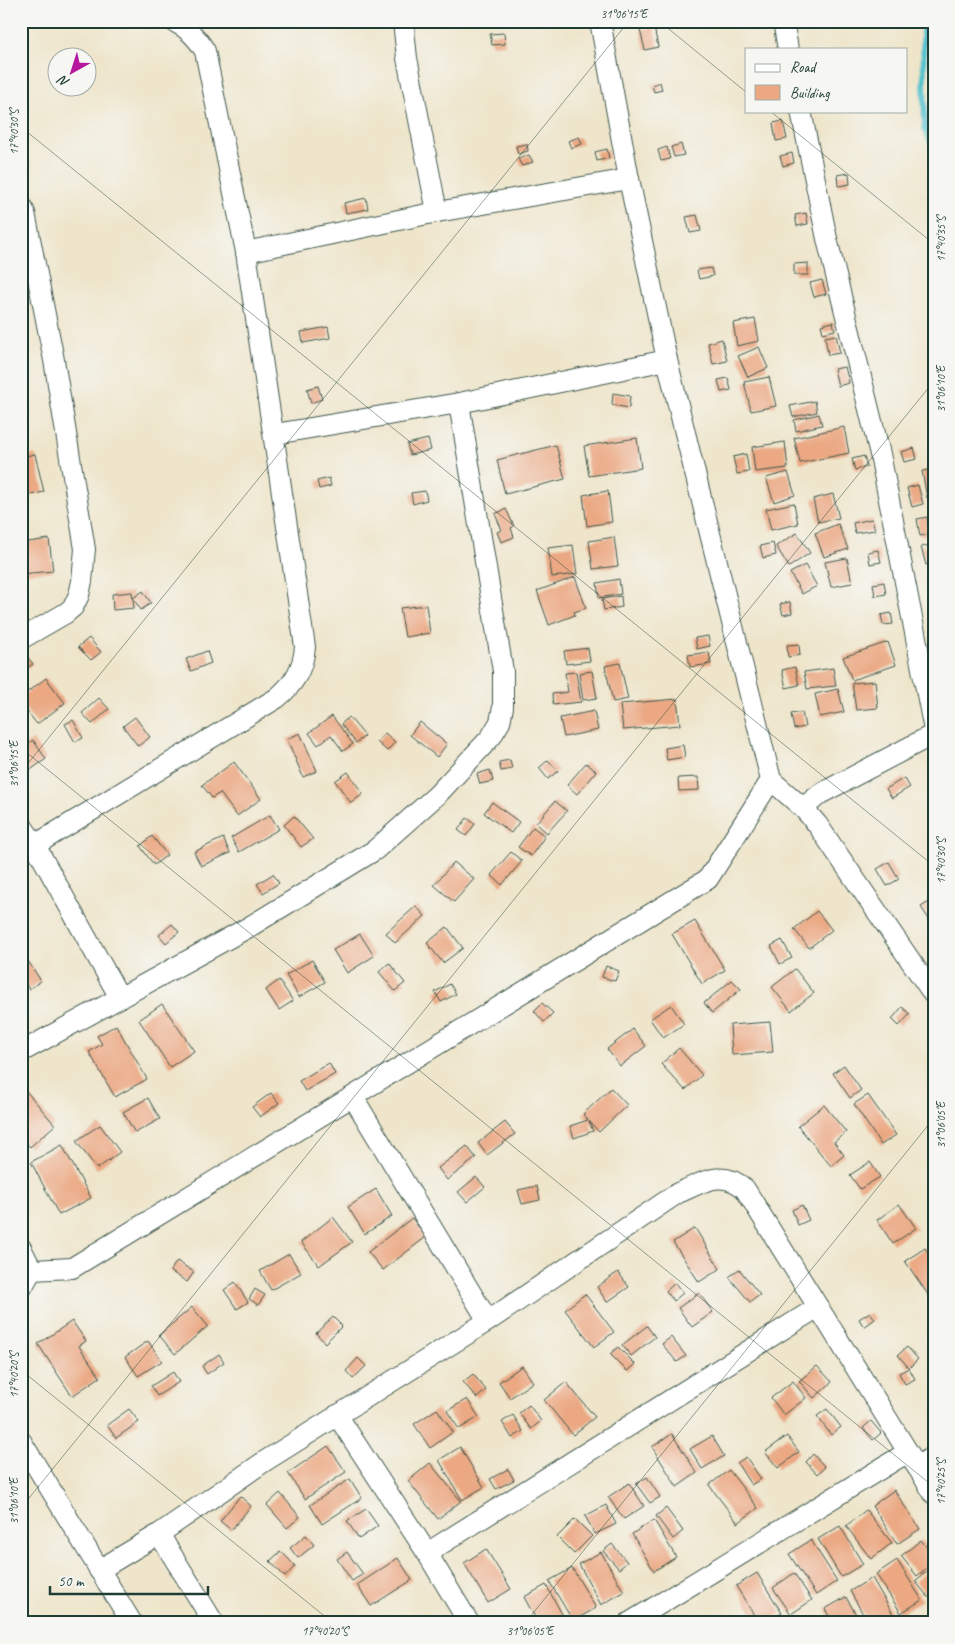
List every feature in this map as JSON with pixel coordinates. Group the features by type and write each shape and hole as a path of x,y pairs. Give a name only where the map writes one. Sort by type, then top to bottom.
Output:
{"street":[{"path":"35,845 277,698 289,688 296,678 304,657 305,647 246,252 205,51 199,40 190,31 174,21"},
{"path":"403,21 407,58 437,212"},
{"path":"600,21 629,179 666,360 771,780 803,808 826,836 934,995"},
{"path":"782,21 788,48"},
{"path":"801,112 827,239 880,454 934,732 820,794 803,808"},
{"path":"246,252 437,212 629,179"},
{"path":"21,206 54,360 84,549 82,581 79,596 73,607 21,640"},
{"path":"274,434 459,403 666,360"},
{"path":"21,1052 249,927 375,850 438,796 492,737 500,722 503,707 503,671 459,403"},
{"path":"32,1270 72,1268 708,879 771,780"},
{"path":"21,824 35,845 120,998"},
{"path":"353,1097 488,1321"},
{"path":"99,1570 159,1534 265,1461 488,1321 678,1193 708,1180 720,1178 734,1180 745,1188 818,1307 920,1459 934,1494"},
{"path":"21,1248 32,1270"},
{"path":"21,1289 32,1270"},
{"path":"426,1553 818,1307"},
{"path":"337,1415 469,1623"},
{"path":"21,1441 132,1623"},
{"path":"629,1623 920,1459"},
{"path":"159,1534 214,1623"}],"building":[{"path":"654,27 658,47 645,50 640,30"},
{"path":"504,33 505,44 492,45 490,34"},
{"path":"660,82 662,90 654,92 652,85"},
{"path":"783,121 787,139 776,141 773,123"},
{"path":"579,137 582,144 571,148 568,141"},
{"path":"527,144 528,151 518,154 516,146"},
{"path":"681,144 684,155 674,157 671,147"},
{"path":"667,147 670,159 661,161 658,150"},
{"path":"607,149 609,158 597,161 595,152"},
{"path":"792,153 794,163 783,166 780,156"},
{"path":"529,155 533,162 522,166 518,159"},
{"path":"849,173 850,184 838,186 837,175"},
{"path":"366,198 368,209 346,213 344,203"},
{"path":"806,213 808,224 797,226 795,215"},
{"path":"697,215 701,231 690,233 686,217"},
{"path":"808,263 808,275 794,275 794,264"},
{"path":"711,268 713,276 699,279 697,270"},
{"path":"822,280 826,294 814,297 810,283"},
{"path":"755,319 759,341 737,346 733,323"},
{"path":"833,322 835,330 823,333 821,325"},
{"path":"328,327 330,338 303,343 301,332"},
{"path":"836,335 840,353 828,355 825,337"},
{"path":"722,339 727,361 713,364 708,343"},
{"path":"759,347 768,368 748,377 738,356"},
{"path":"845,367 849,383 838,386 834,369"},
{"path":"769,377 776,406 751,411 744,382"},
{"path":"728,378 731,390 721,392 718,380"},
{"path":"318,386 322,399 311,403 307,389"},
{"path":"613,393 630,396 629,408 612,405"},
{"path":"815,401 817,412 793,417 790,406"},
{"path":"819,414 822,425 796,431 794,420"},
{"path":"844,427 849,453 800,463 794,438"},
{"path":"637,438 641,468 589,476 584,446"},
{"path":"428,439 431,450 410,455 407,444"},
{"path":"785,442 788,468 755,472 752,447"},
{"path":"556,445 565,479 505,494 497,460"},
{"path":"914,448 917,459 904,462 901,452"},
{"path":"35,454 44,492 21,497 21,457"},
{"path":"746,454 749,472 737,474 733,457"},
{"path":"864,456 867,467 855,470 852,459"},
{"path":"934,469 934,496 927,498 922,471"},
{"path":"788,472 795,495 774,502 766,478"},
{"path":"329,478 331,486 319,489 317,481"},
{"path":"918,485 923,504 912,507 907,488"},
{"path":"425,491 427,500 413,504 411,493"},
{"path":"608,491 612,522 587,526 583,495"},
{"path":"833,494 839,518 818,522 813,499"},
{"path":"794,503 798,524 771,530 766,509"},
{"path":"506,509 514,526 511,528 514,537 501,542 497,532 502,530 495,514"},
{"path":"927,517 930,534 920,536 917,519"},
{"path":"872,519 875,530 855,533 853,523"},
{"path":"838,524 848,549 824,557 815,533"},
{"path":"797,533 810,553 789,567 776,546"},
{"path":"614,537 618,566 593,569 589,541"},
{"path":"49,539 53,571 21,574 21,543"},
{"path":"773,543 776,555 763,558 760,546"},
{"path":"933,544 934,563 926,565 921,547"},
{"path":"573,545 577,574 552,577 548,548"},
{"path":"878,550 881,562 870,564 868,552"},
{"path":"847,558 852,583 831,587 825,562"},
{"path":"805,565 817,586 802,594 790,573"},
{"path":"575,577 586,608 574,612 575,615 549,625 537,591"},
{"path":"619,579 621,594 599,598 597,583"},
{"path":"884,582 886,594 875,596 873,584"},
{"path":"143,591 151,603 141,610 133,598"},
{"path":"132,592 134,608 113,610 112,594"},
{"path":"621,596 622,607 604,610 602,599"},
{"path":"790,602 792,613 783,615 780,604"},
{"path":"426,605 430,633 405,637 400,608"},
{"path":"891,613 893,624 883,625 881,615"},
{"path":"708,636 710,646 697,649 695,638"},
{"path":"89,638 101,652 91,660 78,647"},
{"path":"888,642 896,665 852,680 843,657"},
{"path":"799,644 800,655 788,657 787,645"},
{"path":"588,648 590,661 566,664 564,651"},
{"path":"207,651 211,663 191,671 186,659"},
{"path":"709,652 711,664 690,667 688,655"},
{"path":"24,653 33,664 21,672 21,655"},
{"path":"620,663 628,699 613,702 605,666"},
{"path":"795,667 799,685 786,688 782,670"},
{"path":"833,668 836,686 807,689 804,672"},
{"path":"592,671 597,698 583,700 579,673"},
{"path":"576,672 581,702 553,705 552,694 568,692 565,673"},
{"path":"46,678 65,703 37,724 21,704 21,697"},
{"path":"875,681 878,708 856,710 852,683"},
{"path":"838,689 844,712 820,717 815,694"},
{"path":"99,698 109,709 92,724 82,713"},
{"path":"677,699 680,725 623,730 620,704"},
{"path":"594,711 598,730 564,737 560,718"},
{"path":"802,712 805,727 794,729 791,714"},
{"path":"332,716 353,744 343,751 331,735 318,745 309,733"},
{"path":"135,717 150,737 138,746 123,726"},
{"path":"349,717 365,736 356,743 341,724"},
{"path":"73,720 83,738 75,742 65,724"},
{"path":"420,722 447,744 437,757 410,735"},
{"path":"300,733 317,771 303,777 287,739"},
{"path":"385,733 395,742 387,751 377,742"},
{"path":"33,740 46,759 22,776 21,748"},
{"path":"683,745 685,757 667,760 665,748"},
{"path":"510,760 512,769 501,771 499,762"},
{"path":"548,760 558,771 548,779 539,768"},
{"path":"234,762 261,799 237,816 220,793 212,798 202,785"},
{"path":"586,763 596,771 577,794 567,785"},
{"path":"490,770 493,781 480,784 477,774"},
{"path":"348,772 363,794 351,803 335,781"},
{"path":"698,777 699,790 679,791 678,778"},
{"path":"904,778 910,787 892,798 886,789"},
{"path":"555,801 567,811 547,833 536,823"},
{"path":"492,802 519,822 511,833 484,813"},
{"path":"270,815 279,829 239,852 231,838"},
{"path":"294,816 313,839 301,847 284,825"},
{"path":"467,818 475,824 466,836 458,830"},
{"path":"533,827 545,836 531,856 518,847"},
{"path":"152,836 167,855 154,865 140,846"},
{"path":"223,838 230,853 201,866 194,852"},
{"path":"511,852 522,861 502,885 491,875"},
{"path":"454,862 474,879 454,902 434,885"},
{"path":"889,862 899,879 887,886 877,869"},
{"path":"273,874 279,883 263,893 257,884"},
{"path":"934,899 934,927 921,907"},
{"path":"416,906 425,916 395,943 386,933"},
{"path":"817,911 832,930 809,948 794,929"},
{"path":"695,921 725,970 702,984 672,934"},
{"path":"172,924 179,932 166,943 159,935"},
{"path":"447,927 463,948 443,963 427,943"},
{"path":"360,934 374,956 347,973 333,950"},
{"path":"782,940 792,958 780,964 771,946"},
{"path":"312,960 325,982 299,997 286,975"},
{"path":"28,961 41,981 29,989 21,977 21,965"},
{"path":"389,963 405,983 395,991 379,972"},
{"path":"606,966 619,971 615,981 602,977"},
{"path":"795,969 814,993 791,1011 772,987"},
{"path":"279,980 293,1001 279,1010 266,990"},
{"path":"732,980 741,989 712,1013 704,1003"},
{"path":"450,984 456,994 441,1002 435,992"},
{"path":"542,1003 553,1013 544,1022 534,1011"},
{"path":"162,1004 194,1051 170,1067 139,1020"},
{"path":"671,1005 684,1024 663,1038 650,1019"},
{"path":"902,1007 910,1014 899,1026 892,1019"},
{"path":"770,1022 773,1052 732,1055 730,1025"},
{"path":"116,1025 147,1079 115,1097 89,1052 102,1044 97,1036"},
{"path":"633,1029 646,1046 620,1066 607,1049"},
{"path":"679,1048 702,1075 685,1090 661,1064"},
{"path":"329,1063 335,1074 305,1091 299,1081"},
{"path":"844,1065 861,1090 850,1098 833,1073"},
{"path":"21,1085 55,1125 30,1147 21,1137"},
{"path":"611,1088 627,1105 599,1132 589,1121 593,1131 574,1138 570,1126 588,1120 583,1114"},
{"path":"271,1093 279,1103 260,1117 252,1107"},
{"path":"868,1095 896,1135 881,1145 854,1104"},
{"path":"148,1098 160,1119 135,1133 123,1112"},
{"path":"824,1105 846,1132 834,1142 844,1155 831,1166 798,1126"},
{"path":"505,1122 515,1134 487,1155 478,1143"},
{"path":"100,1125 120,1152 97,1169 76,1141"},
{"path":"62,1145 91,1198 59,1215 31,1162"},
{"path":"467,1146 476,1158 447,1180 438,1168"},
{"path":"870,1162 880,1177 860,1189 850,1175"},
{"path":"476,1177 485,1187 467,1202 458,1192"},
{"path":"537,1186 540,1200 522,1204 518,1190"},
{"path":"376,1189 392,1216 365,1234 348,1207"},
{"path":"899,1204 916,1228 893,1244 877,1220"},
{"path":"802,1205 809,1220 798,1225 792,1210"},
{"path":"333,1217 352,1242 319,1266 301,1242"},
{"path":"412,1218 426,1237 383,1270 368,1252"},
{"path":"695,1228 720,1269 699,1282 673,1242"},
{"path":"925,1248 934,1261 934,1297 931,1299 905,1261"},
{"path":"289,1254 301,1273 271,1290 260,1271"},
{"path":"177,1261 194,1272 187,1282 170,1271"},
{"path":"739,1269 760,1295 750,1302 729,1277"},
{"path":"618,1272 629,1287 607,1302 597,1287"},
{"path":"235,1282 248,1302 237,1309 224,1290"},
{"path":"675,1283 683,1293 674,1301 666,1291"},
{"path":"255,1289 265,1295 258,1305 249,1299"},
{"path":"699,1293 713,1312 692,1327 678,1308"},
{"path":"585,1294 614,1332 594,1347 565,1310"},
{"path":"192,1307 208,1326 175,1354 159,1335"},
{"path":"870,1312 875,1319 864,1327 859,1319"},
{"path":"333,1317 342,1326 325,1343 316,1333"},
{"path":"72,1321 86,1341 79,1346 100,1377 72,1396 38,1344"},
{"path":"647,1326 655,1337 631,1356 622,1345"},
{"path":"671,1337 686,1356 677,1362 662,1344"},
{"path":"148,1341 162,1361 138,1376 125,1357"},
{"path":"618,1347 635,1364 627,1371 610,1354"},
{"path":"907,1347 918,1359 909,1368 898,1355"},
{"path":"219,1354 224,1362 207,1374 202,1366"},
{"path":"358,1358 366,1366 353,1379 346,1371"},
{"path":"522,1366 533,1382 510,1398 499,1382"},
{"path":"817,1366 832,1382 814,1398 799,1381"},
{"path":"909,1368 915,1379 905,1384 899,1373"},
{"path":"173,1372 179,1382 157,1396 151,1386"},
{"path":"473,1374 486,1390 477,1398 463,1382"},
{"path":"793,1381 806,1398 784,1415 771,1398"},
{"path":"566,1382 595,1417 573,1435 544,1400"},
{"path":"467,1399 479,1417 459,1429 447,1411"},
{"path":"529,1405 541,1421 531,1429 519,1413"},
{"path":"129,1409 139,1422 116,1438 107,1425"},
{"path":"437,1409 453,1432 430,1448 414,1424"},
{"path":"827,1409 841,1427 831,1435 817,1416"},
{"path":"513,1415 523,1431 512,1438 502,1422"},
{"path":"871,1421 881,1433 873,1440 863,1428"},
{"path":"672,1434 697,1473 677,1487 652,1447"},
{"path":"712,1436 724,1456 702,1469 690,1449"},
{"path":"787,1436 799,1452 778,1468 765,1452"},
{"path":"328,1446 346,1472 305,1499 288,1473"},
{"path":"460,1447 484,1487 462,1500 439,1460"},
{"path":"813,1454 825,1467 817,1474 806,1462"},
{"path":"746,1457 761,1479 751,1485 737,1463"},
{"path":"430,1463 461,1501 438,1519 408,1481"},
{"path":"508,1469 514,1480 496,1489 490,1479"},
{"path":"729,1470 758,1508 738,1523 709,1485"},
{"path":"647,1477 660,1497 650,1503 636,1484"},
{"path":"350,1479 362,1498 322,1524 310,1505"},
{"path":"629,1483 644,1506 624,1519 608,1497"},
{"path":"894,1490 920,1529 897,1544 872,1506"},
{"path":"280,1493 300,1517 287,1528 267,1505"},
{"path":"240,1496 251,1506 231,1530 220,1521"},
{"path":"606,1505 616,1524 595,1534 585,1516"},
{"path":"666,1508 683,1531 673,1539 656,1516"},
{"path":"366,1509 378,1526 359,1539 347,1521"},
{"path":"866,1510 892,1543 871,1559 846,1526"},
{"path":"575,1519 592,1536 574,1554 557,1537"},
{"path":"654,1520 676,1557 654,1571 632,1534"},
{"path":"840,1526 863,1564 841,1577 818,1539"},
{"path":"306,1535 314,1545 298,1558 290,1548"},
{"path":"811,1540 837,1581 816,1595 789,1554"},
{"path":"921,1540 934,1556 934,1562 917,1576 901,1556"},
{"path":"612,1544 627,1562 619,1569 603,1551"},
{"path":"486,1549 511,1589 488,1603 464,1563"},
{"path":"281,1551 295,1566 285,1577 270,1561"},
{"path":"347,1552 363,1574 352,1581 337,1559"},
{"path":"601,1552 624,1592 601,1605 579,1564"},
{"path":"398,1558 412,1580 371,1606 357,1585"},
{"path":"897,1560 922,1600 901,1613 876,1574"},
{"path":"934,1566 934,1594 929,1598 915,1581"},
{"path":"572,1568 596,1608 573,1621 549,1581"},
{"path":"757,1573 782,1613 771,1619 774,1623 759,1623 736,1586"},
{"path":"794,1573 812,1600 791,1614 773,1588"},
{"path":"872,1578 897,1621 895,1623 868,1623 850,1591"},
{"path":"546,1585 567,1623 538,1623 524,1597"},
{"path":"846,1597 861,1623 833,1623 825,1609"}],"waterway":[{"path":"926,21 923,28 925,128 934,149"}]}
